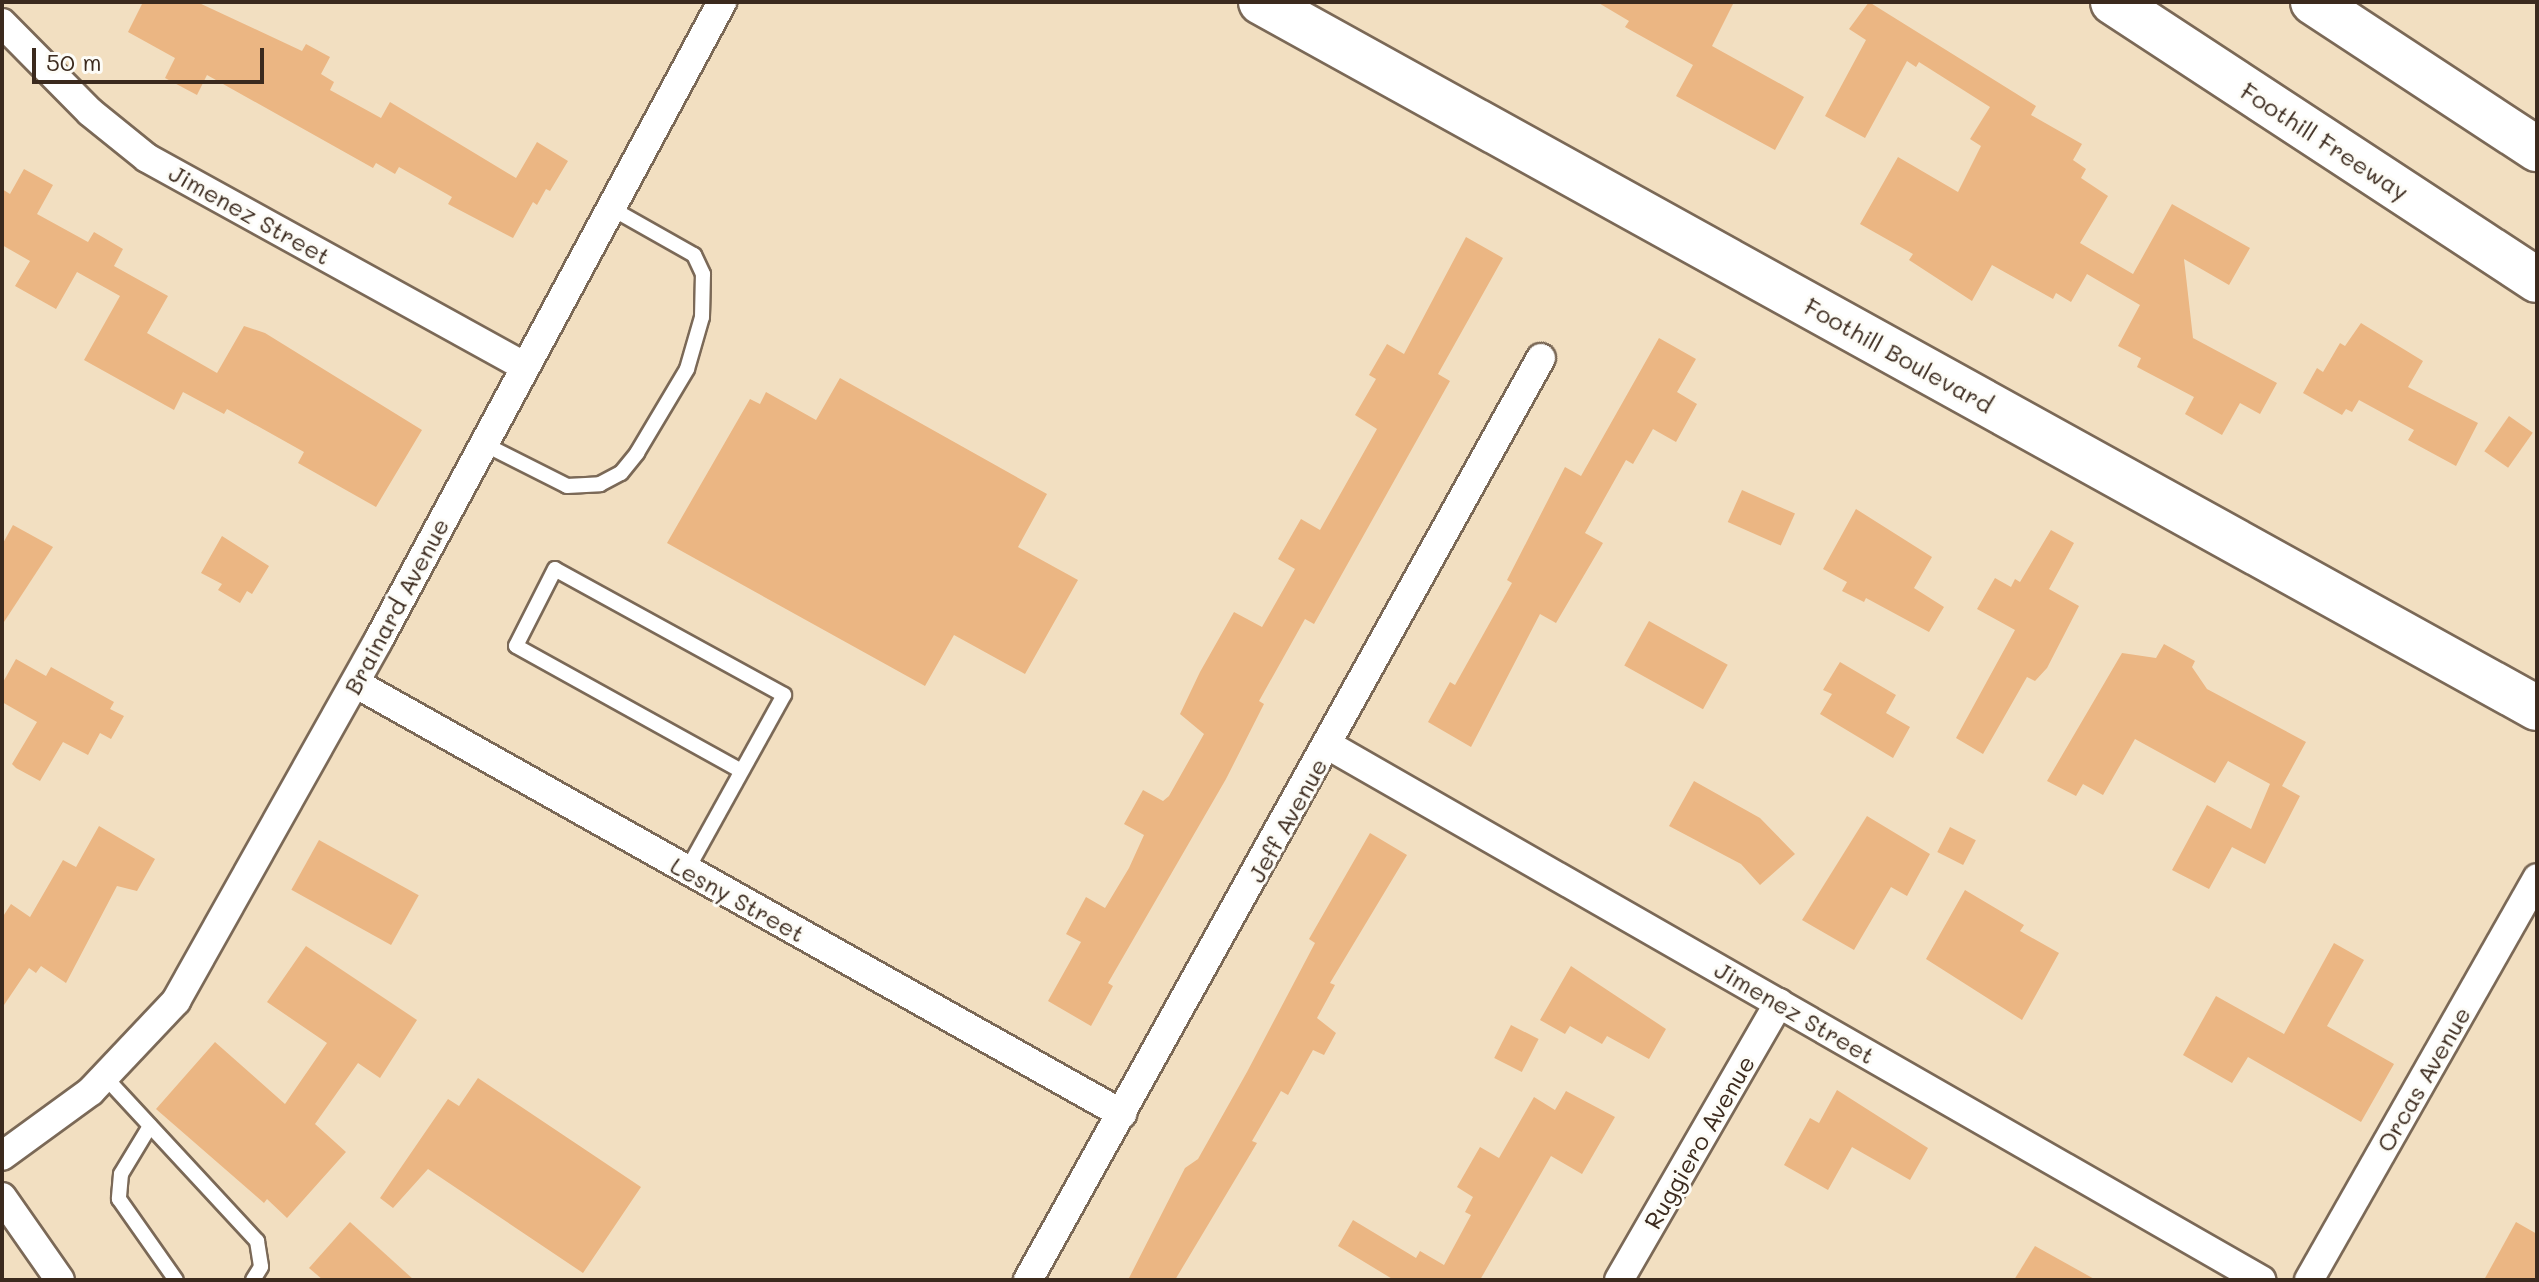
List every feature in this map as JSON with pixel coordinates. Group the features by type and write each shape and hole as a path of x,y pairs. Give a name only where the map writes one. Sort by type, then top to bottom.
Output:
{"main road":[{"name":"Foothill Boulevard","path":"1261,2 2537,708"},
{"name":"Foothill Freeway","path":"2113,2 2537,280"},
{"path":"2313,2 2537,149"}],"street":[{"name":"Brainard Avenue","path":"2,1156 105,1077 176,1001 355,683 722,2"},
{"name":"Jimenez Street","path":"6,34 90,112 147,158 525,367"},
{"name":"Jeff Avenue","path":"1028,1280 1541,358"},
{"name":"Lesny Street","path":"355,683 1122,1114"},
{"name":"Jimenez Street","path":"1328,745 2261,1280"},
{"name":"Orcas Avenue","path":"2309,1280 2537,878"},
{"name":"Ruggiero Avenue","path":"1619,1280 1779,1003"},
{"path":"2,1197 60,1280"}],"lane":[{"path":"482,443 567,486 600,484 621,473 637,453 687,369 702,317 703,274 694,255 611,208"},
{"path":"687,870 784,695 555,569 516,646 740,770"},
{"path":"105,1077 257,1241 261,1267 253,1280"},
{"path":"150,1126 121,1174 119,1199 176,1280"}],"building":[{"path":"143,2 197,2 302,51 306,44 330,57 321,74 334,82 330,90 381,118 390,102 516,178 537,142 568,161 550,191 546,189 537,205 533,202 513,238 448,204 452,197 399,167 395,174 376,163 373,168 207,75 197,95 165,78 175,58 128,32"},
{"path":"1597,2 1734,2 1712,46 1804,97 1775,150 1676,96 1693,65 1625,27 1629,21"},
{"path":"1869,2 2036,106 2031,115 2082,144 2073,160 2086,169 2081,178 2108,196 2080,243 2133,274 2172,204 2250,248 2229,285 2184,259 2193,338 2277,383 2260,414 2240,403 2222,435 2185,414 2194,397 2137,367 2141,358 2118,346 2140,305 2087,274 2071,302 2056,293 2053,299 1992,265 1972,301 1909,260 1913,254 1860,224 1898,157 1958,192 1981,146 1970,139 1990,107 1919,62 1916,67 1907,61 1865,138 1825,116 1866,40 1849,29"},
{"path":"24,169 53,185 37,214 88,242 94,232 123,249 114,266 168,296 147,333 217,373 244,326 265,333 422,430 376,507 298,463 304,452 227,409 224,414 183,392 174,410 84,360 120,296 77,272 56,309 15,286 30,261 2,245 2,189 10,194"},
{"path":"1466,237 1503,258 1438,374 1450,381 1314,624 1305,619 1259,701 1264,704 1226,779 1108,983 1113,986 1091,1026 1048,1001 1081,942 1066,934 1086,897 1105,908 1129,868 1144,835 1124,824 1143,790 1163,801 1169,796 1204,734 1180,714 1200,672 1234,612 1262,627 1295,569 1278,559 1301,519 1320,530 1377,429 1355,415 1376,379 1369,375 1387,344 1404,354"},
{"path":"2361,323 2423,361 2408,387 2478,423 2456,466 2408,440 2414,430 2359,400 2352,412 2346,409 2342,415 2303,393 2317,368 2323,372 2340,343 2345,346"},
{"path":"1659,338 1696,359 1677,392 1697,404 1676,442 1653,429 1633,464 1626,460 1585,533 1603,543 1556,623 1540,614 1471,747 1428,722 1450,682 1455,685 1512,583 1507,580 1565,467 1581,476"},
{"path":"840,378 1047,494 1018,547 1078,580 1025,674 954,635 925,686 667,543 750,399 760,404 766,392 816,420"},
{"path":"2509,416 2533,433 2508,468 2484,451"},
{"path":"1742,490 1795,514 1781,546 1728,522"},
{"path":"1856,509 1932,557 1914,588 1944,607 1929,632 1866,598 1864,602 1842,591 1847,582 1823,569"},
{"path":"13,525 53,547 2,625 2,545"},
{"path":"2051,530 2074,543 2049,589 2079,606 2047,668 2035,681 2027,677 1983,754 1956,738 2015,630 1977,609 1995,578 2011,587 2015,579 2020,582"},
{"path":"222,536 269,566 252,594 247,591 240,603 218,590 222,584 201,573"},
{"path":"1649,621 1728,665 1703,709 1624,666"},
{"path":"2164,644 2195,661 2192,667 2207,689 2306,742 2282,786 2300,796 2265,864 2232,847 2209,889 2172,870 2207,805 2251,829 2270,784 2228,761 2215,783 2135,739 2103,795 2083,784 2076,796 2047,781 2122,653 2156,658"},
{"path":"16,659 46,676 51,667 114,702 110,709 124,716 111,739 100,733 88,755 63,742 40,781 12,764 37,722 2,702 2,684"},
{"path":"1840,662 1896,695 1886,713 1910,727 1893,758 1820,714 1832,694 1823,690"},
{"path":"1694,781 1760,818 1795,854 1760,885 1741,864 1669,826"},
{"path":"1867,816 1930,854 1907,896 1891,887 1854,950 1802,920"},
{"path":"99,826 155,859 137,891 117,886 66,983 41,966 36,973 29,968 2,1008 2,918 11,904 30,917 63,860 76,867"},
{"path":"1950,827 1976,840 1963,865 1937,852"},
{"path":"1370,833 1407,855 1330,983 1335,985 1317,1018 1336,1033 1324,1055 1313,1050 1288,1095 1281,1091 1252,1141 1257,1143 1175,1280 1128,1280 1185,1168 1198,1159 1247,1072 1315,943 1309,939"},
{"path":"319,840 419,895 391,945 291,890"},
{"path":"1965,890 2024,925 2020,931 2059,953 2022,1020 1926,959"},
{"path":"2334,943 2364,960 2327,1026 2394,1064 2361,1122 2248,1057 2232,1083 2183,1055 2216,996 2284,1034"},
{"path":"306,946 417,1020 380,1078 358,1063 315,1124 346,1152 287,1218 267,1199 264,1203 156,1109 215,1042 285,1104 327,1043 267,1002"},
{"path":"1571,966 1666,1029 1649,1059 1607,1036 1602,1044 1570,1026 1565,1034 1540,1020"},
{"path":"1511,1025 1539,1039 1522,1072 1494,1058"},
{"path":"478,1078 641,1187 583,1273 428,1169 393,1208 380,1198 448,1099 459,1106"},
{"path":"1837,1090 1928,1148 1910,1180 1852,1147 1828,1190 1784,1165 1810,1118 1819,1123"},
{"path":"1566,1091 1615,1117 1582,1174 1551,1156 1480,1280 1394,1280 1338,1246 1353,1220 1416,1258 1420,1251 1444,1265 1471,1215 1465,1212 1473,1197 1457,1187 1480,1147 1499,1158 1534,1097 1555,1110"},
{"path":"350,1222 414,1280 323,1280 309,1268"},
{"path":"2516,1222 2537,1234 2537,1280 2484,1280"},
{"path":"2035,1246 2096,1280 2014,1280"}]}
